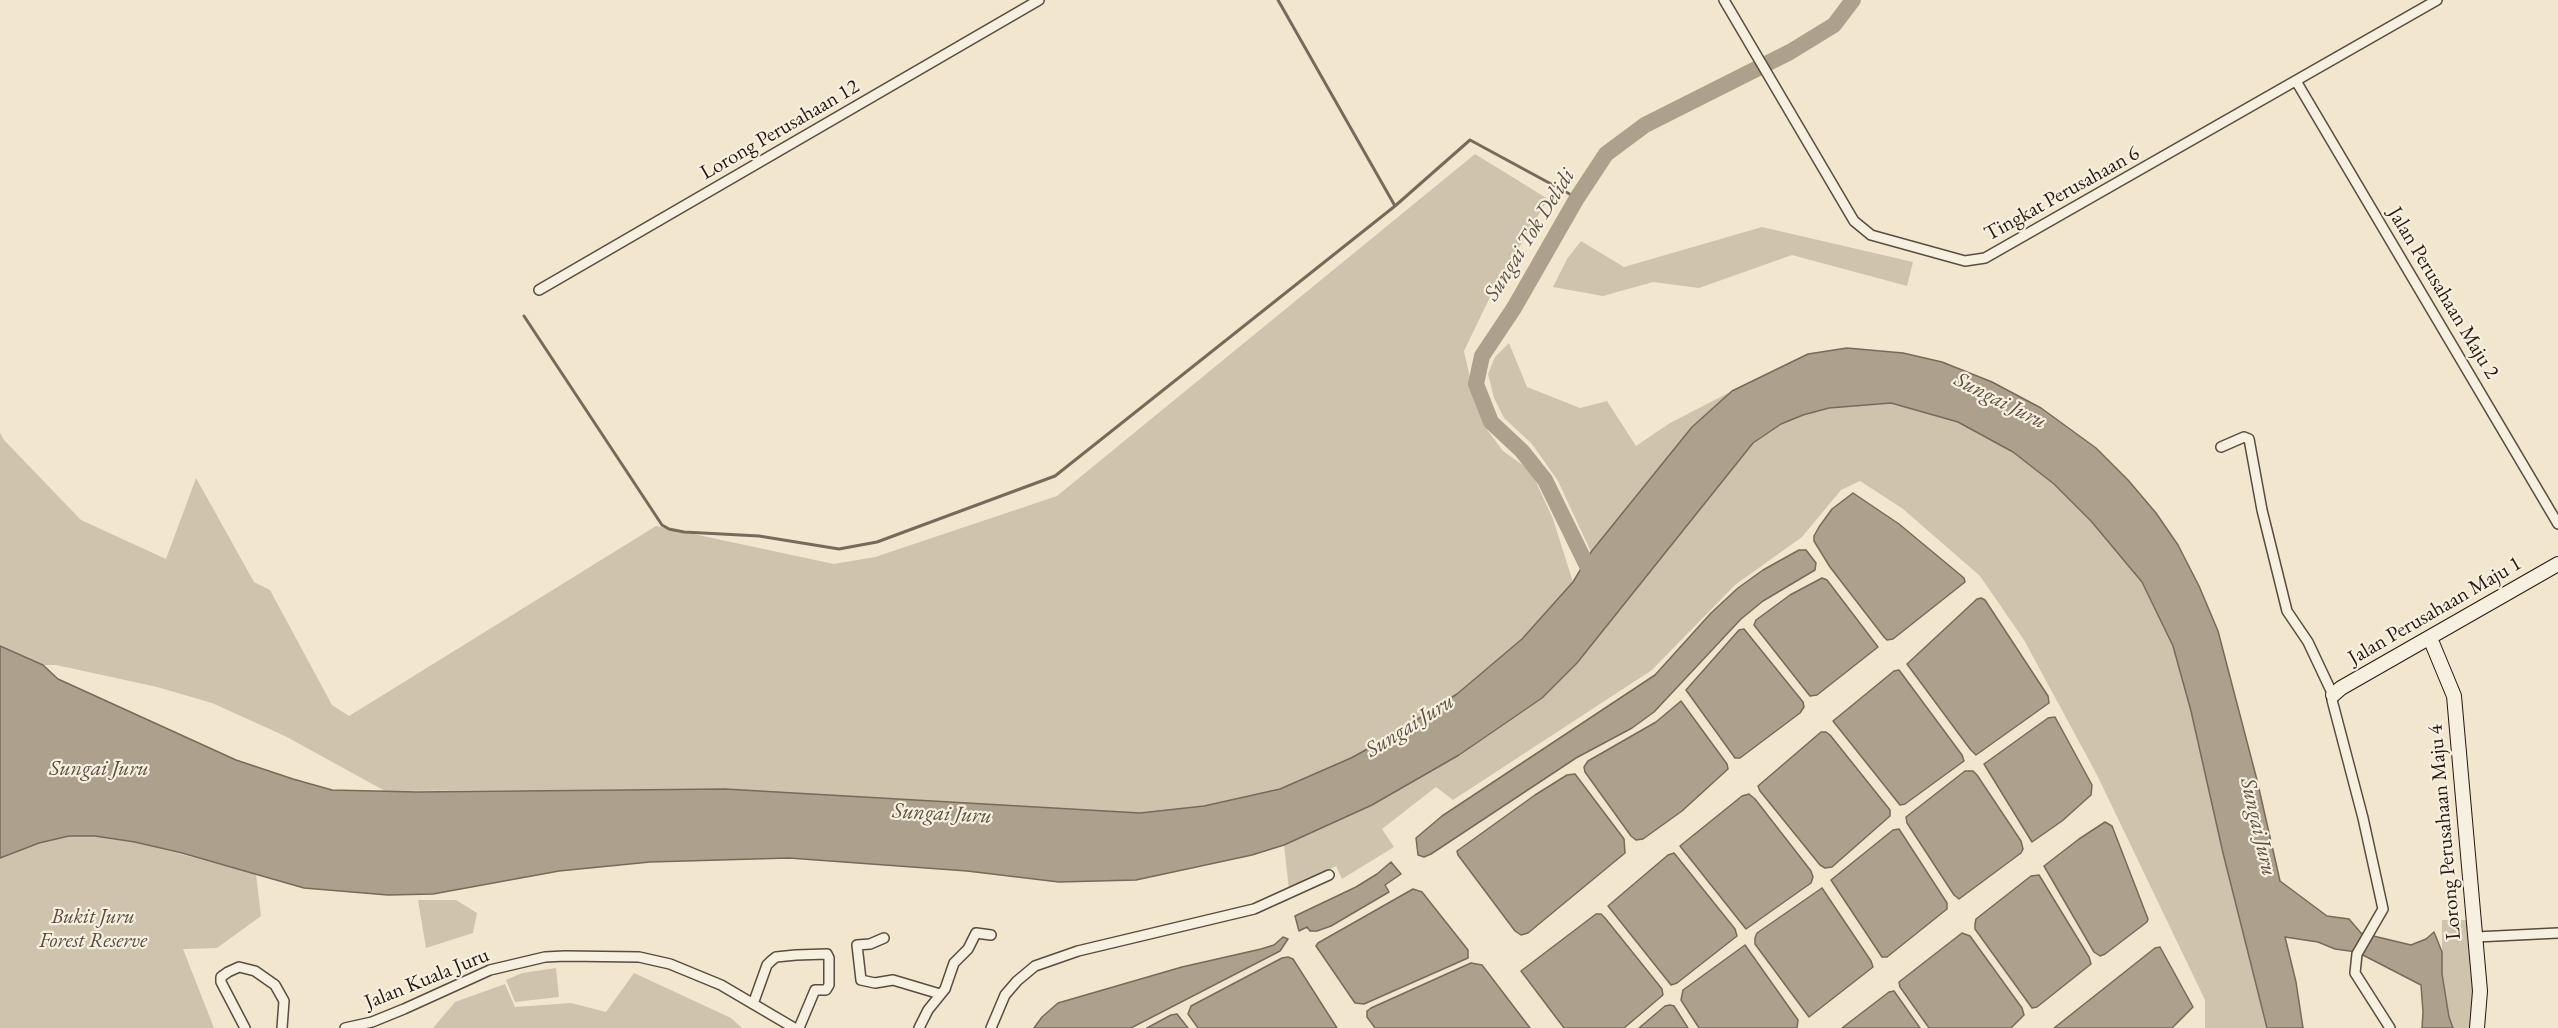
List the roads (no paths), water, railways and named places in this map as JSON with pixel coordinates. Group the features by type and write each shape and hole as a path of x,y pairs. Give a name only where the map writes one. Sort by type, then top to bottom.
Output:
{"street":[{"name":"Lorong Perusahaan 12","path":"539,290 1039,0"},
{"name":"Tingkat Perusahaan 6","path":"1724,0 1850,216 1858,225 1871,235 1965,261 1984,258 2437,0"},
{"name":"Jalan Perusahaan Maju 2","path":"2296,81 2558,524"},
{"path":"2221,447 2244,437 2249,439 2262,510 2287,611 2308,642 2334,695 2332,700 2363,818 2383,909 2357,954 2355,973 2390,1028"},
{"name":"Jalan Perusahaan Maju 1","path":"2334,695 2341,688 2558,564"},
{"name":"Lorong Perusahaan Maju 4","path":"2430,638 2454,696 2480,991 2477,1028"},
{"path":"991,1028 1005,995 1035,966 1078,951 1254,909 1329,875"},
{"path":"919,1028 928,1010 945,988 954,963 968,949 976,933 991,935"},
{"path":"2476,937 2558,933"},
{"path":"884,938 870,944 857,945 861,980 875,983 893,980 940,994"},
{"path":"753,1004 767,964 776,957 826,954 830,958 829,985 826,990 815,990 799,1028"},
{"name":"Jalan Kuala Juru","path":"345,1028 372,1022 404,1010 490,970 545,957 565,956 639,957 670,964 721,985 794,1028"},
{"path":"244,1028 221,982 221,977 240,967 255,971 279,990 284,1001 282,1028"}],"water":[{"name":"Sungai Juru","path":"1847,348 1903,353 1942,362 1992,382 2041,408 2096,448 2128,480 2156,513 2178,545 2218,631 2257,780 2280,881 2327,916 2349,919 2361,933 2411,945 2426,939 2434,932 2442,952 2442,974 2453,1028 2422,1028 2421,985 2357,952 2335,949 2318,942 2285,937 2296,982 2303,1028 2267,1028 2223,853 2191,711 2173,646 2142,582 2091,521 2054,484 2013,452 1958,422 1891,403 1829,408 1803,415 1781,424 1753,443 1577,663 1542,698 1459,755 1372,805 1284,845 1252,855 1136,880 1059,882 967,871 789,858 650,862 559,871 433,894 388,895 304,888 182,853 95,836 69,836 39,843 0,858 0,646 43,665 58,679 236,760 332,790 417,792 725,789 1140,813 1204,806 1280,789 1351,758 1393,735 1457,694 1522,639 1573,582 1591,552 1692,427 1732,391 1808,354"},
{"path":"1853,493 1899,524 1964,578 1965,582 1893,639 1887,640 1884,637 1830,567 1814,541 1819,527 1832,509"},
{"path":"1799,550 1806,550 1816,563 1815,570 1763,601 1741,619 1654,712 1632,728 1576,758 1431,854 1424,857 1418,855 1416,838 1442,816 1655,675 1711,613 1738,588 1763,570"},
{"path":"1822,578 1827,580 1878,647 1817,695 1810,696 1754,625 1756,620 1790,595"},
{"path":"1977,599 1985,600 2048,696 2049,703 1976,755 1907,664"},
{"path":"1744,629 1803,702 1804,707 1800,713 1740,758 1735,758 1686,690 1739,630"},
{"path":"1899,670 1962,755 1964,761 1905,804 1900,805 1833,721 1894,671"},
{"path":"1681,701 1727,764 1728,769 1682,811 1643,839 1636,840 1585,772 1584,767 1588,761 1656,722"},
{"path":"2055,717 2092,785 2091,795 2062,821 2032,842 1984,764 2048,718"},
{"path":"1821,732 1830,735 1890,810 1890,816 1832,867 1825,868 1820,865 1758,786"},
{"path":"1965,771 1973,771 1977,775 2021,841 2023,849 2021,853 1959,899 1954,895 1907,823 1906,817"},
{"path":"1575,774 1624,839 1625,853 1528,933 1521,935 1515,931 1457,851 1535,795 1567,775"},
{"path":"1749,794 1811,871 1813,877 1811,883 1746,929 1680,846 1742,796"},
{"path":"2105,822 2112,826 2148,919 2100,956 2094,952 2044,866"},
{"path":"1899,829 1947,903 1947,909 1887,957 1882,957 1831,880 1893,830"},
{"path":"1674,853 1735,929 1737,936 1677,983 1671,985 1608,906 1668,855"},
{"path":"1391,862 1401,874 1385,885 1389,892 1331,926 1317,931 1310,931 1307,927 1299,931 1295,916 1356,887"},
{"path":"2039,875 2089,957 2091,964 2037,1007 2032,1008 1975,929 1975,924 1976,919 2031,876"},
{"path":"1822,888 1873,967 1809,1017 1755,944 1755,938 1757,933"},
{"path":"1413,889 1422,892 1468,950 1468,958 1364,1004 1355,1003 1316,946"},
{"path":"1596,914 1601,914 1605,918 1662,989 1663,995 1624,1028 1564,1028 1521,971"},
{"path":"1962,933 1970,936 2022,1008 2024,1015 2011,1028 1929,1028 1900,987 1899,982"},
{"path":"1283,937 1288,939 1280,951 1131,1028 1034,1028 1042,1017 1058,1003 1182,967 1261,949 1274,945"},
{"path":"1745,945 1798,1020 1797,1028 1699,1028 1681,1000 1683,990"},
{"path":"2160,947 2193,1007 2172,1028 2054,1028 2155,948"},
{"path":"1282,958 1293,959 1337,1028 1198,1028 1188,1014 1191,1006"},
{"path":"1471,963 1482,965 1530,1028 1375,1028 1367,1017 1367,1011 1371,1008"},
{"path":"1894,991 1920,1028 1842,1028 1889,992"},
{"path":"1665,1006 1674,1006 1688,1028 1639,1028"},
{"path":"1177,1014 1188,1028 1147,1028 1171,1015"}],"waterway":[{"path":"1278,0 1395,206"},
{"name":"Sungai Tok Delidi","path":"1594,580 1545,480 1522,451 1491,422 1476,384 1482,356 1514,308 1577,198 1606,154 1645,125 1790,52 1834,25 1853,0"},
{"path":"524,316 662,525 684,532 759,536 839,549 877,542 1055,476 1395,206 1470,140 1577,198"}],"park label":[{"name":"Bukit Juru Forest Reserve","path":"93,929"}]}
